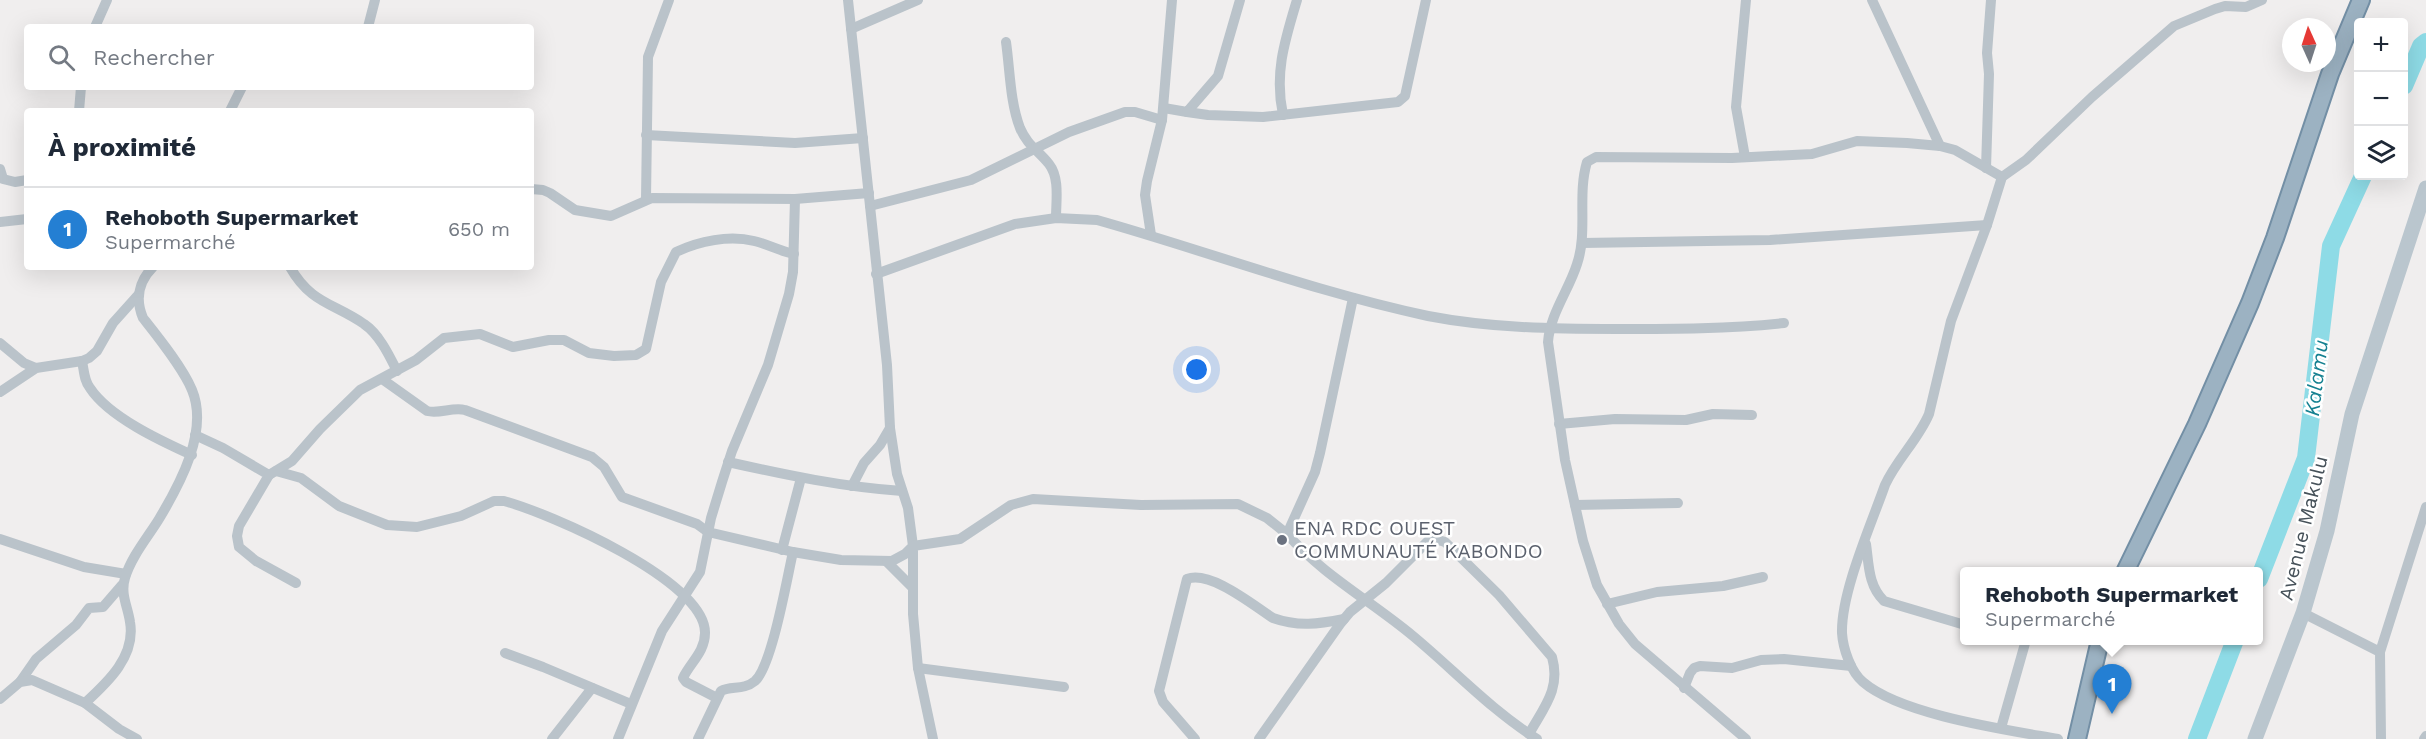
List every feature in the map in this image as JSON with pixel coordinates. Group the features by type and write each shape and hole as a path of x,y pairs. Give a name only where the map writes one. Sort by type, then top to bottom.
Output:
{"highway":[{"path":"2128,567 2140,537 2197,424 2250,303 2275,238 2330,74 2361,0"},
{"path":"2077,739 2099,645"}],"main road":[{"name":"Avenue Makulu","path":"2255,739 2303,613 2327,531 2352,414 2392,286 2426,188"}],"street":[{"path":"97,24 107,0"},
{"path":"369,24 375,0"},
{"path":"646,199 648,57 669,0"},
{"path":"848,0 887,365 890,428 902,491 908,508 913,546 913,614 918,668 933,739"},
{"path":"851,29 918,0"},
{"path":"1151,235 1145,195 1146,181 1164,108 1172,0"},
{"path":"1187,112 1218,76 1240,0"},
{"path":"1282,116 1278,78 1285,40 1297,0"},
{"path":"1164,108 1219,116 1282,116 1394,103 1402,100 1405,96 1426,0"},
{"path":"1744,158 1736,107 1746,0"},
{"path":"1872,0 1940,146"},
{"path":"1986,168 1989,74 1987,54 1991,0"},
{"path":"2058,739 1919,710 1898,702 1863,683 1851,666 1842,634 1843,617 1856,568 1892,470 1923,427 1929,414 1951,321 1987,225 2002,177 2026,160 2092,97 2174,26 2225,6 2246,7 2262,0"},
{"path":"1006,42 1016,115 1026,141 1053,171 1056,218"},
{"path":"79,108 81,90"},
{"path":"232,108 240,90"},
{"path":"870,206 971,180 1076,129 1125,112 1135,112 1162,120"},
{"path":"646,135 795,143 863,138"},
{"path":"1746,739 1635,644 1607,604 1597,585 1588,558 1559,424 1549,355 1549,329 1578,262 1582,243 1584,170 1589,159 1596,157 1744,158 1812,154 1857,141 1940,146 1955,150 2002,177"},
{"path":"0,169 3,179 7,182 24,180"},
{"path":"534,189 550,193 575,210 602,216 618,214 646,199 795,199 869,193"},
{"path":"618,739 630,704 662,631 700,572 708,532 728,462 774,347 789,294 794,254 795,199"},
{"path":"876,274 1015,224 1056,218 1097,220 1151,235 1238,265 1353,298 1471,323 1549,329 1743,328 1784,323"},
{"path":"0,222 24,219"},
{"path":"1582,243 1770,240 1987,225"},
{"path":"296,583 256,561 239,547 238,526 272,473 292,461 360,390 416,360 440,340 474,333 513,347 549,340 564,340 593,354 636,355 646,349 661,282 676,252 708,242 735,238 752,240 794,254"},
{"path":"0,699 20,682 44,651 76,625 89,608 103,607 124,579 169,504 192,455 196,415 191,388 143,318 139,308 142,281 151,270"},
{"path":"292,270 302,284 321,302 369,329 397,371"},
{"path":"0,392 36,368 82,361 96,351 113,323 139,294"},
{"path":"1287,534 1320,453 1353,298"},
{"path":"0,344 24,363 36,368"},
{"path":"82,361 89,387 118,414 141,430 192,455"},
{"path":"382,379 427,411 436,413 458,408 592,457 604,467 622,496 697,524 708,532 782,550 841,560 887,562 900,558 913,546 960,538 1011,505 1033,499 1141,505 1224,502 1238,504 1267,518 1287,534 1306,555 1366,601 1412,634 1501,714 1533,737 1554,687 1556,670 1552,657 1498,595 1445,542 1429,540 1366,601 1344,619 1259,739"},
{"path":"1559,424 1615,419 1686,420 1713,414 1752,415"},
{"path":"852,486 864,463 880,446 890,428"},
{"path":"195,435 272,473 301,478 339,506 387,525 417,527 461,516 494,501 510,502 588,534 627,554 685,595 700,615 705,632 699,653 683,678 686,682 717,698"},
{"path":"728,462 801,478 902,491"},
{"path":"782,550 801,478"},
{"path":"1575,505 1678,503"},
{"path":"2381,739 2380,652 2426,507"},
{"path":"0,539 124,579"},
{"path":"1866,542 1871,583 1876,593 1884,601 1960,624"},
{"path":"698,739 722,690 746,687 760,675 774,636 794,552"},
{"path":"887,562 913,588"},
{"path":"1196,739 1163,702 1159,691 1187,579 1194,577 1212,580 1274,618 1284,621 1316,625 1344,619"},
{"path":"1607,604 1667,590 1723,586 1763,577"},
{"path":"85,703 119,667 129,644 130,623 124,579"},
{"path":"2303,613 2380,652"},
{"path":"2001,728 2025,645"},
{"path":"504,653 630,704"},
{"path":"1684,688 1690,673 1694,668 1700,666 1732,668 1761,660 1784,658 1851,666"},
{"path":"918,668 1064,687"},
{"path":"20,682 32,680 85,703 119,729 137,739"},
{"path":"552,739 592,688"}],"waterway":[{"name":"Kalamu","path":"2408,77 2421,46 2426,42"},
{"name":"Kalamu","path":"2263,569 2306,458 2331,246 2361,180"},
{"name":"Kalamu","path":"2197,739 2233,645"}],"place":[{"name":"ENA RDC OUEST COMMUNAUTÉ KABONDO","path":"1282,540"},
{"name":"Rehoboth Supermarket","path":"2112,714"}]}
